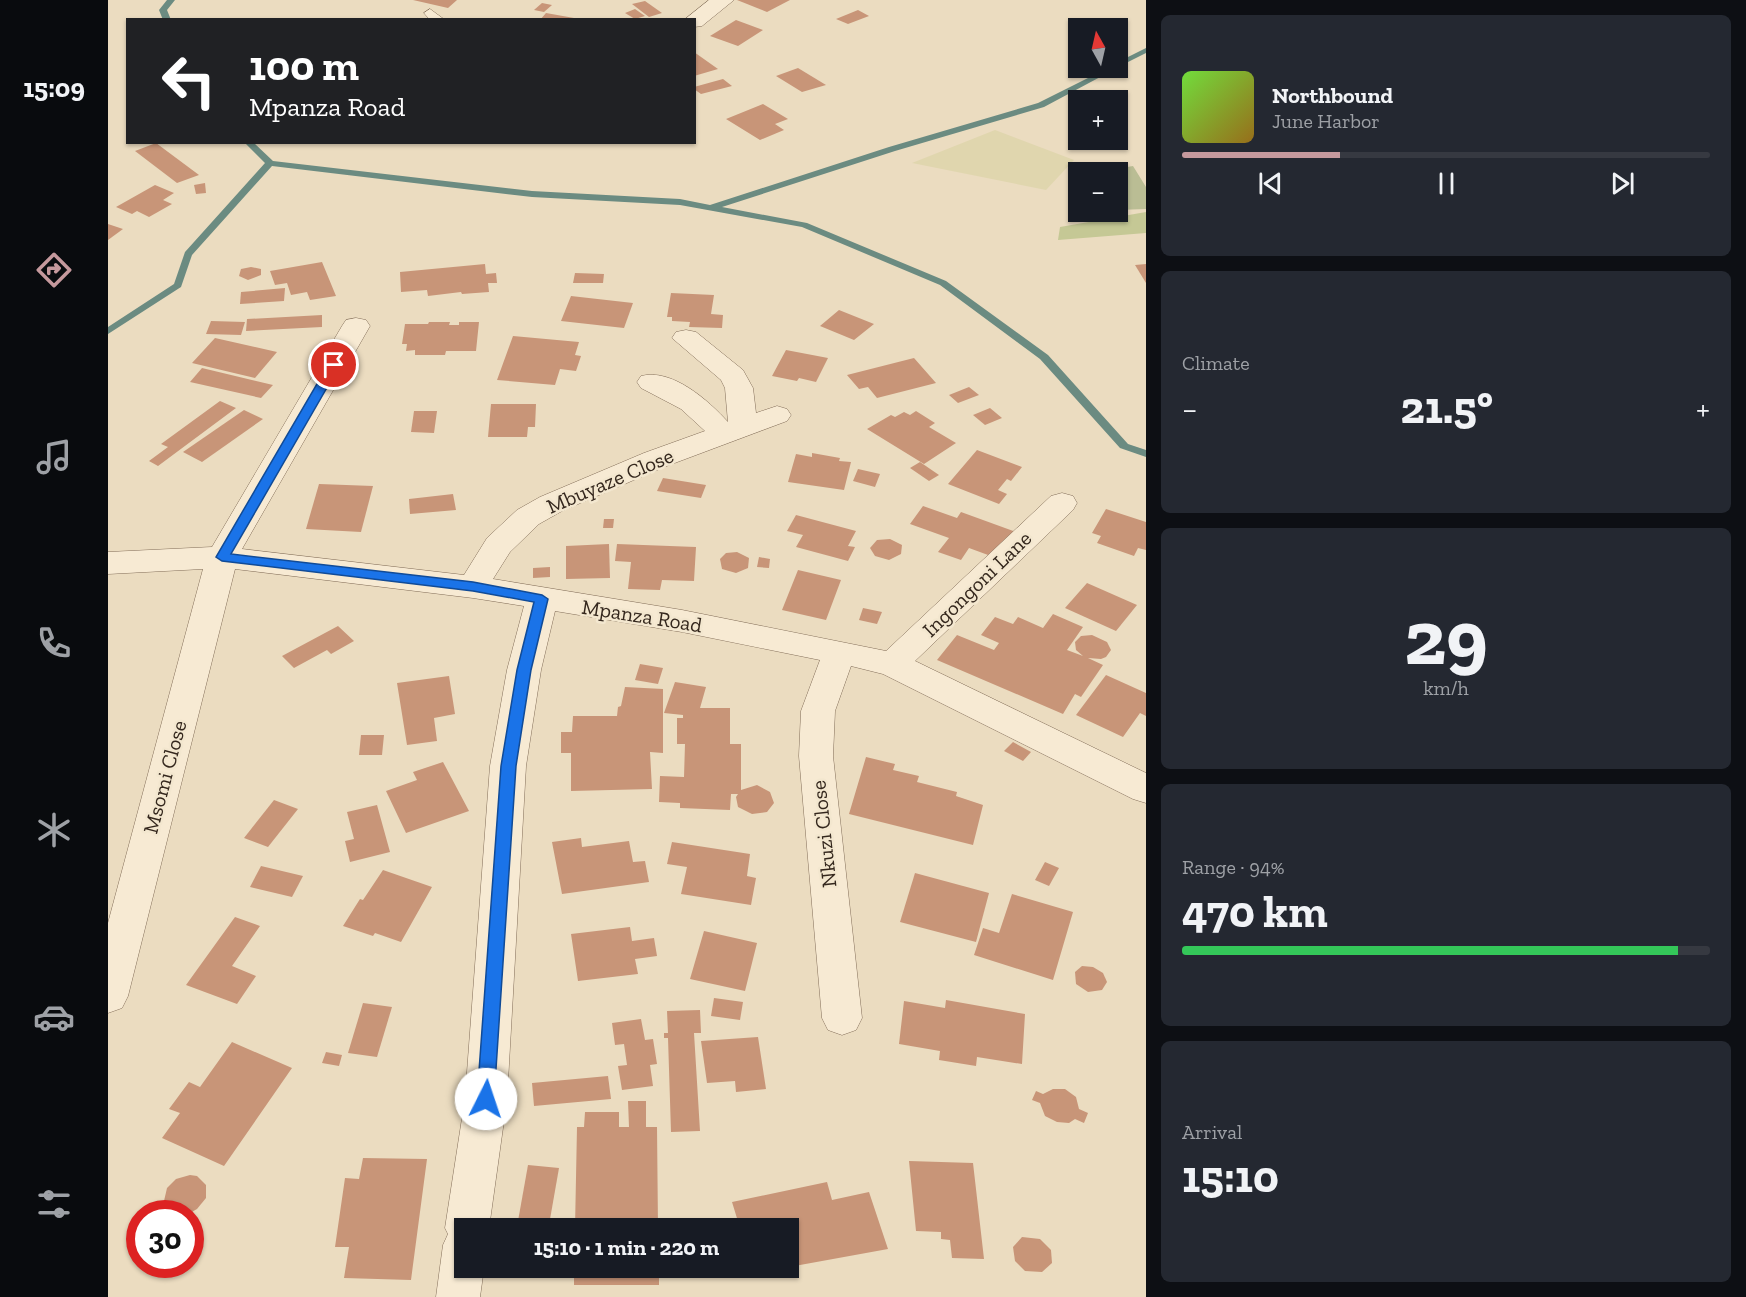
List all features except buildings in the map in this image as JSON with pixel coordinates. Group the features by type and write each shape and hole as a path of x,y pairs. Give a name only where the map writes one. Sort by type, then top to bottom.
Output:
{"street":[{"path":"696,20 723,0"},
{"name":"Msomi Close","path":"108,996 222,557 356,326"},
{"path":"651,382 681,395 733,431 739,388 733,376 686,339"},
{"name":"Mbuyaze Close","path":"473,587 498,545 528,517 551,504 623,473 777,415"},
{"name":"Ingongoni Lane","path":"892,664 1062,503"},
{"name":"Mpanza Road","path":"108,563 222,557 473,587 682,621 840,652 892,664 1146,789"},
{"path":"468,1218 486,1099 508,766 524,670 542,599"},
{"name":"Nkuzi Close","path":"840,652 818,711 816,756 842,1018"},
{"path":"458,1297 461,1278"}],"shaded area":[{"path":"995,130 1074,160 1068,162 1068,166 1046,190 912,163"}],"green space":[{"path":"1133,166 1146,187 1146,209 1128,210 1128,167"},
{"path":"1146,212 1146,233 1058,240 1060,227 1089,222 1128,222 1128,215"}],"waterway":[{"path":"166,18 163,10 171,0"},
{"path":"1128,60 1146,50"},
{"path":"713,207 892,149 1041,105 1094,78"},
{"path":"250,144 270,163"},
{"path":"108,331 178,285 188,254 270,163"},
{"path":"270,163 532,194 680,202 804,225 943,283 1044,357 1124,446 1146,454"}],"route":[{"path":"334,365 222,557 473,587 542,599 524,670 508,766 486,1099"}]}
